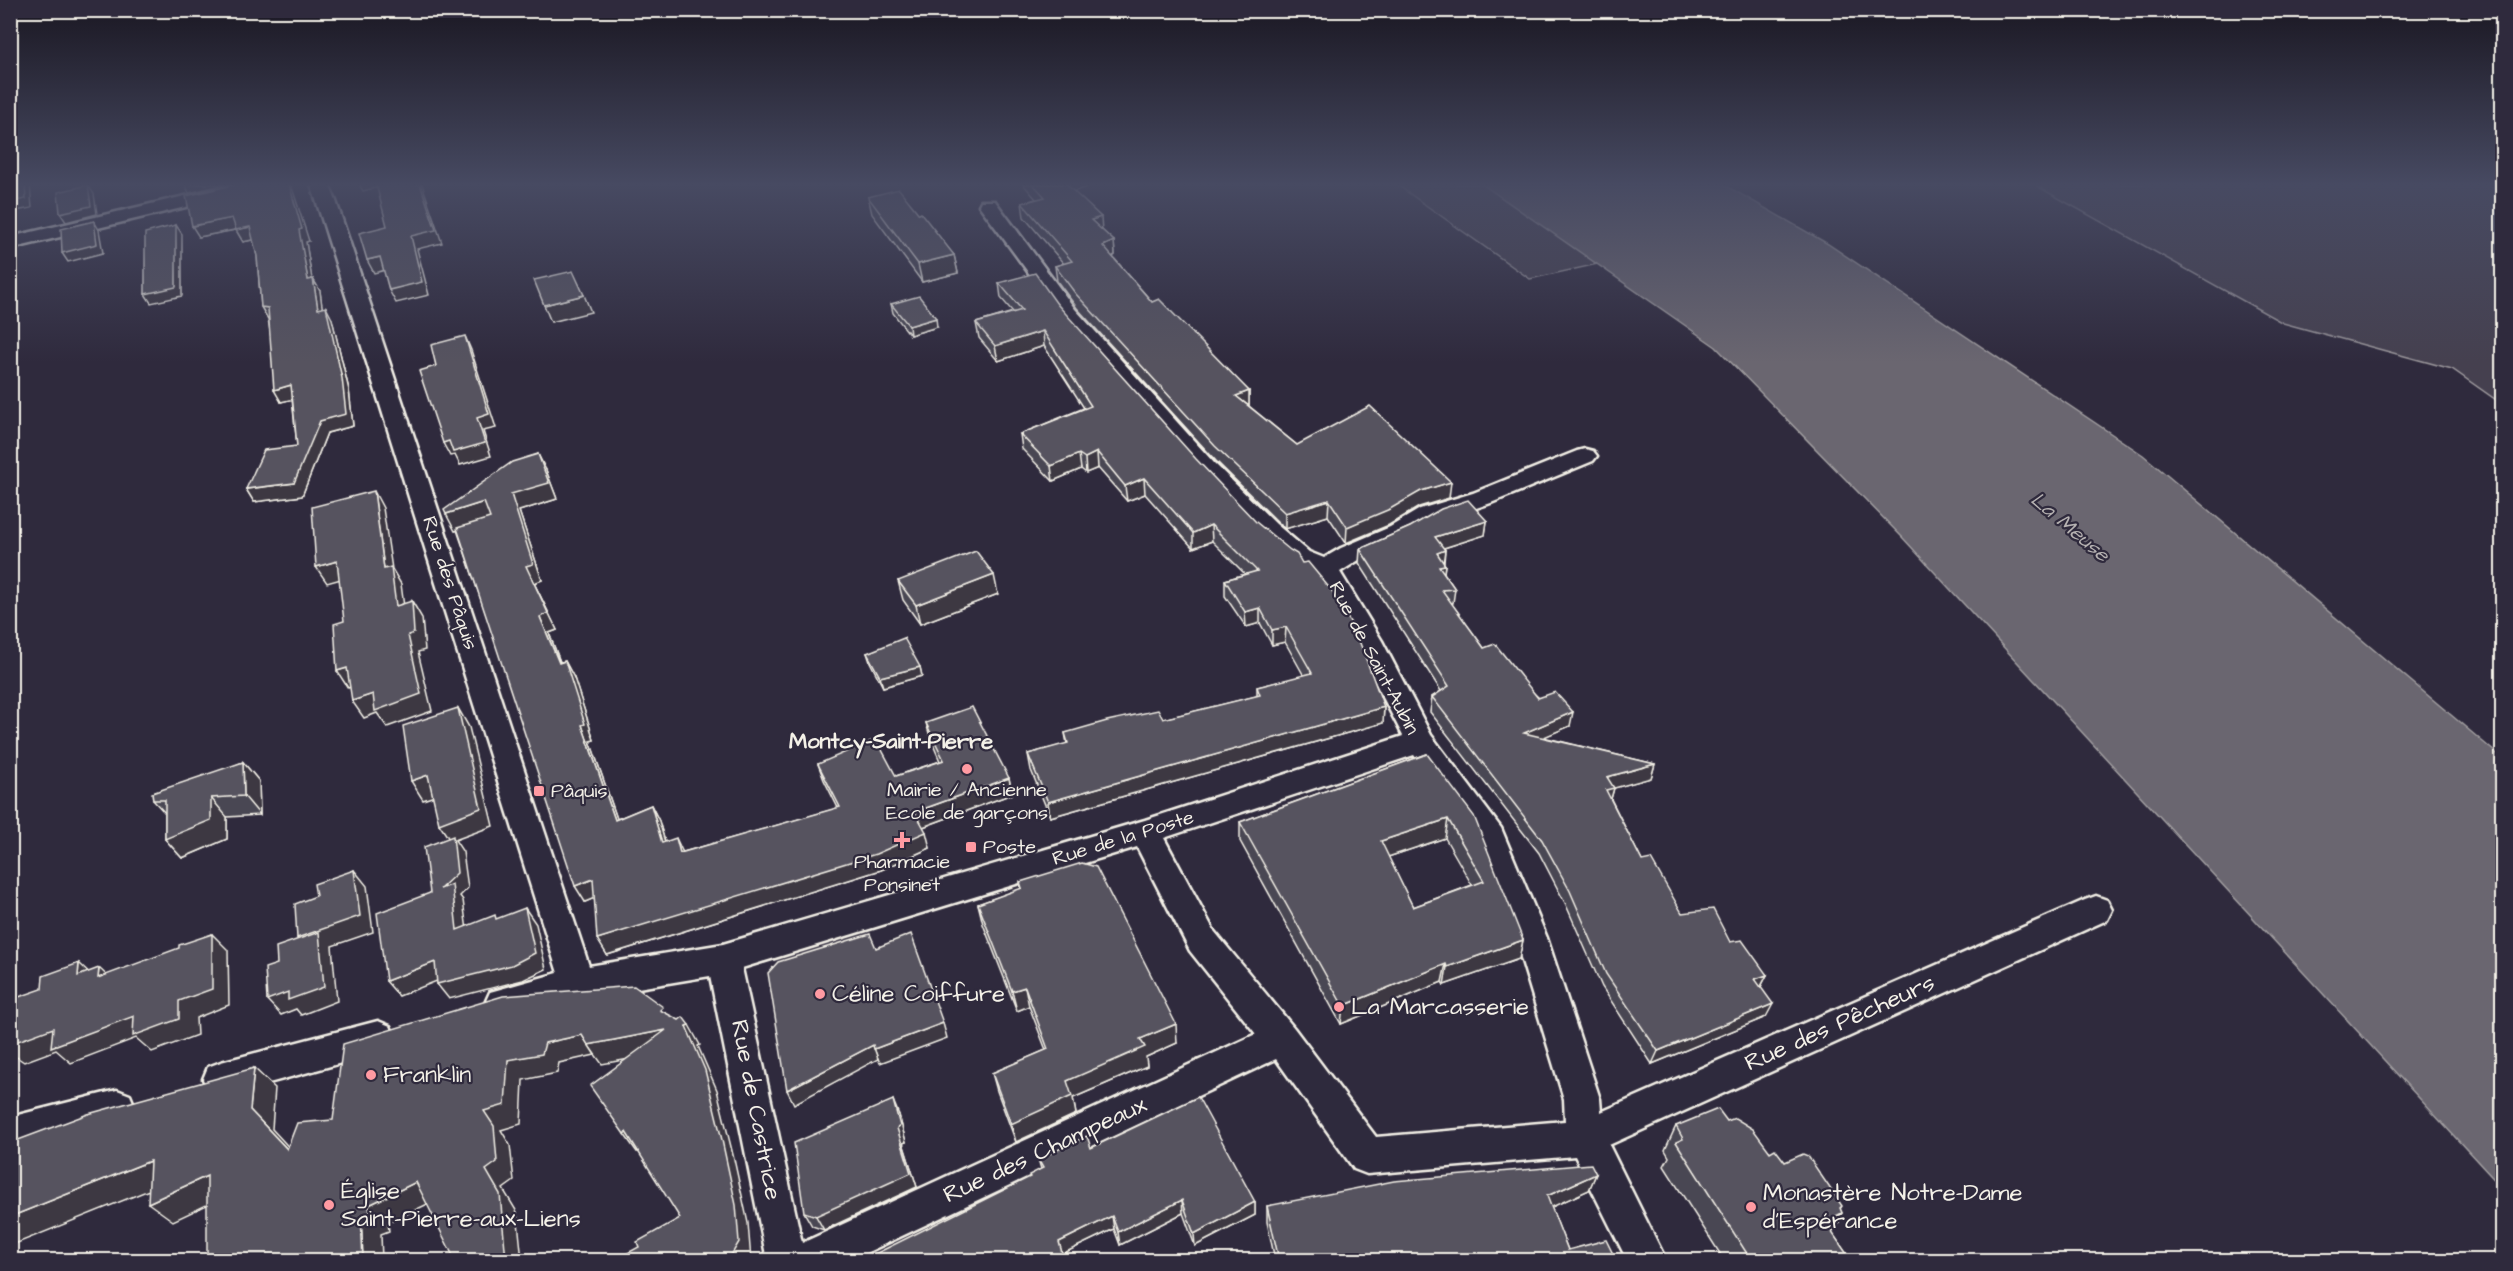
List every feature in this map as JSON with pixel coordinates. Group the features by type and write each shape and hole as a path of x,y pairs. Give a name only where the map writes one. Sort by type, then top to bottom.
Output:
{"street":[{"name":"Rue des Pâquis","path":"341,243 578,983"},
{"name":"Rue de Saint-Aubin","path":"1016,243 1068,313 1206,468 1267,530 1300,558 1326,569 1368,641 1420,742 1486,828 1531,938 1582,1099 1585,1137"},
{"path":"1326,569 1350,554 1399,533 1430,515 1482,498 1585,456"},
{"name":"Rue de la Poste","path":"476,1010 578,983 723,959 1145,832 1420,742"},
{"path":"1145,832 1202,941 1282,1039"},
{"name":"Rue des Pêcheurs","path":"1282,1039 1367,1156 1585,1137 2096,910"},
{"name":"Rue de Castrice","path":"723,959 786,1260"},
{"path":"190,1087 407,1029"},
{"name":"Rue des Champeaux","path":"809,1260 1282,1039"},
{"path":"10,1135 144,1099"},
{"path":"1585,1137 1647,1260"}],"shaded area":[{"path":"1480,243 1568,243 1598,264 1530,279"},
{"path":"2140,243 2502,243 2502,404 2452,369 2283,323"}],"water":[{"name":"La Meuse","path":"1567,243 1827,243 2143,455 2502,758 2502,1188 1902,537 1716,347"}],"building":[{"path":"62,243 97,243 97,244 62,253"},
{"path":"145,243 176,243 176,287 145,294"},
{"path":"254,243 301,243 308,280 313,279 318,309 326,307 342,378 346,414 320,421 294,483 246,489 264,450 297,446 291,385 274,390 268,308 261,307"},
{"path":"362,243 413,243 422,282 389,290 380,257 367,260"},
{"path":"903,243 945,243 954,255 918,264"},
{"path":"1057,243 1109,243 1103,246 1152,302 1159,299 1249,391 1236,396 1297,445 1370,406 1451,482 1421,491 1390,509 1347,527 1329,500 1285,513 1215,446 1075,293 1055,266 1072,261"},
{"path":"573,271 584,295 544,305 534,280"},
{"path":"1035,273 1057,304 1196,459 1256,522 1297,554 1302,563 1308,562 1336,596 1357,635 1384,707 1048,802 1028,754 1068,743 1065,733 1158,710 1163,719 1260,695 1257,687 1312,673 1286,627 1272,630 1260,608 1245,612 1225,580 1257,571 1211,525 1193,533 1144,478 1125,486 1097,452 1085,458 1079,454 1051,466 1020,434 1091,406 1043,331 995,346 976,323 1022,310 999,283"},
{"path":"919,296 936,318 909,326 891,304"},
{"path":"465,336 489,414 477,418 485,443 453,452 449,441 443,443 419,371 436,366 431,345"},
{"path":"538,454 549,483 511,494 533,564 526,566 548,613 540,617 559,663 565,661 585,724 582,725 615,820 651,805 662,843 676,838 680,853 840,807 818,764 876,739 896,776 944,760 926,723 972,707 1009,778 915,812 926,832 876,854 597,939 593,879 575,886 457,528 490,518 484,502 446,514 444,510 512,462"},
{"path":"374,491 384,569 391,567 396,606 412,601 414,633 408,635 421,694 375,711 373,694 352,701 347,668 337,671 334,624 344,621 337,561 316,567 312,507"},
{"path":"1468,500 1487,521 1435,537 1445,550 1437,553 1445,565 1439,566 1455,589 1442,590 1484,648 1495,644 1538,698 1555,692 1573,712 1524,733 1655,764 1607,777 1614,788 1606,790 1642,861 1651,859 1682,913 1713,909 1730,942 1742,940 1767,975 1755,979 1773,1004 1658,1051 1606,974 1570,891 1542,840 1432,697 1449,686 1360,549 1410,527 1441,509"},
{"path":"976,551 994,575 916,605 898,581"},
{"path":"904,638 920,667 880,677 867,653"},
{"path":"458,708 481,808 439,824 428,775 411,781 403,726"},
{"path":"1427,754 1474,816 1523,940 1447,967 1446,964 1343,1006 1240,822","holes":["1448,819 1484,881 1413,907 1381,841"]},
{"path":"243,762 244,796 211,798 211,820 165,839 165,800 153,800 152,793"},
{"path":"453,836 457,873 440,889 452,884 457,930 495,915 496,919 525,908 535,953 512,965 437,984 435,962 386,981 377,913 430,893 424,847"},
{"path":"1082,863 1096,867 1176,1024 1140,1039 1145,1047 1067,1081 1072,1096 1011,1124 992,1073 1048,1049 1025,987 1012,991 978,904 1022,888 1020,882"},
{"path":"354,870 360,916 297,938 295,904 316,896 314,884"},
{"path":"319,932 324,987 288,1000 288,992 267,1000 265,968 277,964 276,947"},
{"path":"212,934 212,989 179,1001 179,1019 133,1036 134,1016 51,1047 53,1028 10,1044 10,1000 42,989 43,976 79,963 78,976 99,968 98,978"},
{"path":"870,934 876,948 911,934 943,1023 874,1049 873,1045 787,1090 768,973 778,962"},
{"path":"634,986 663,1007 660,1010 679,1020 683,1017 689,1025 686,1026 705,1070 736,1205 739,1242 732,1254 717,1260 627,1260 624,1255 639,1247 637,1242 680,1218 626,1132 624,1134 590,1086 666,1030 588,1045 582,1035 545,1043 542,1054 508,1060 505,1105 484,1111 494,1126 497,1162 486,1170 500,1194 506,1260 455,1260 416,1182 369,1205 370,1213 361,1216 363,1260 207,1260 207,1176 148,1203 150,1161 10,1217 10,1143 88,1114 254,1068 250,1110 287,1149 297,1123 333,1120 343,1044 503,996"},
{"path":"1198,1097 1255,1202 1194,1234 1182,1200 1118,1232 1112,1216 1059,1242 1064,1260 863,1260 1030,1177 1029,1175 1043,1168 1038,1159 1087,1136 1091,1148"},
{"path":"893,1100 900,1126 897,1128 911,1173 816,1216 804,1212 794,1143"},
{"path":"1718,1109 1727,1121 1735,1118 1753,1129 1770,1152 1775,1149 1785,1162 1803,1154 1808,1156 1842,1206 1840,1208 1842,1213 1834,1217 1839,1223 1829,1228 1851,1260 1751,1260 1676,1142 1683,1139 1676,1126"},
{"path":"1591,1164 1596,1174 1547,1196 1568,1250 1606,1240 1616,1260 1279,1260 1267,1206 1394,1181"}],"place":[{"name":"Mairie / Ancienne Ecole de garçons","path":"967,769"},
{"name":"Pâquis","path":"539,791"},
{"name":"Pharmacie Ponsinet","path":"902,840"},
{"name":"Poste","path":"971,847"},
{"name":"Céline Coiffure","path":"820,994"},
{"name":"La Marcasserie","path":"1339,1007"},
{"name":"Franklin","path":"371,1075"},
{"name":"Église Saint-Pierre-aux-Liens","path":"329,1205"},
{"name":"Monastère Notre-Dame d'Espérance","path":"1751,1207"}],"district":[{"name":"Montcy-Saint-Pierre","path":"891,741"}]}
